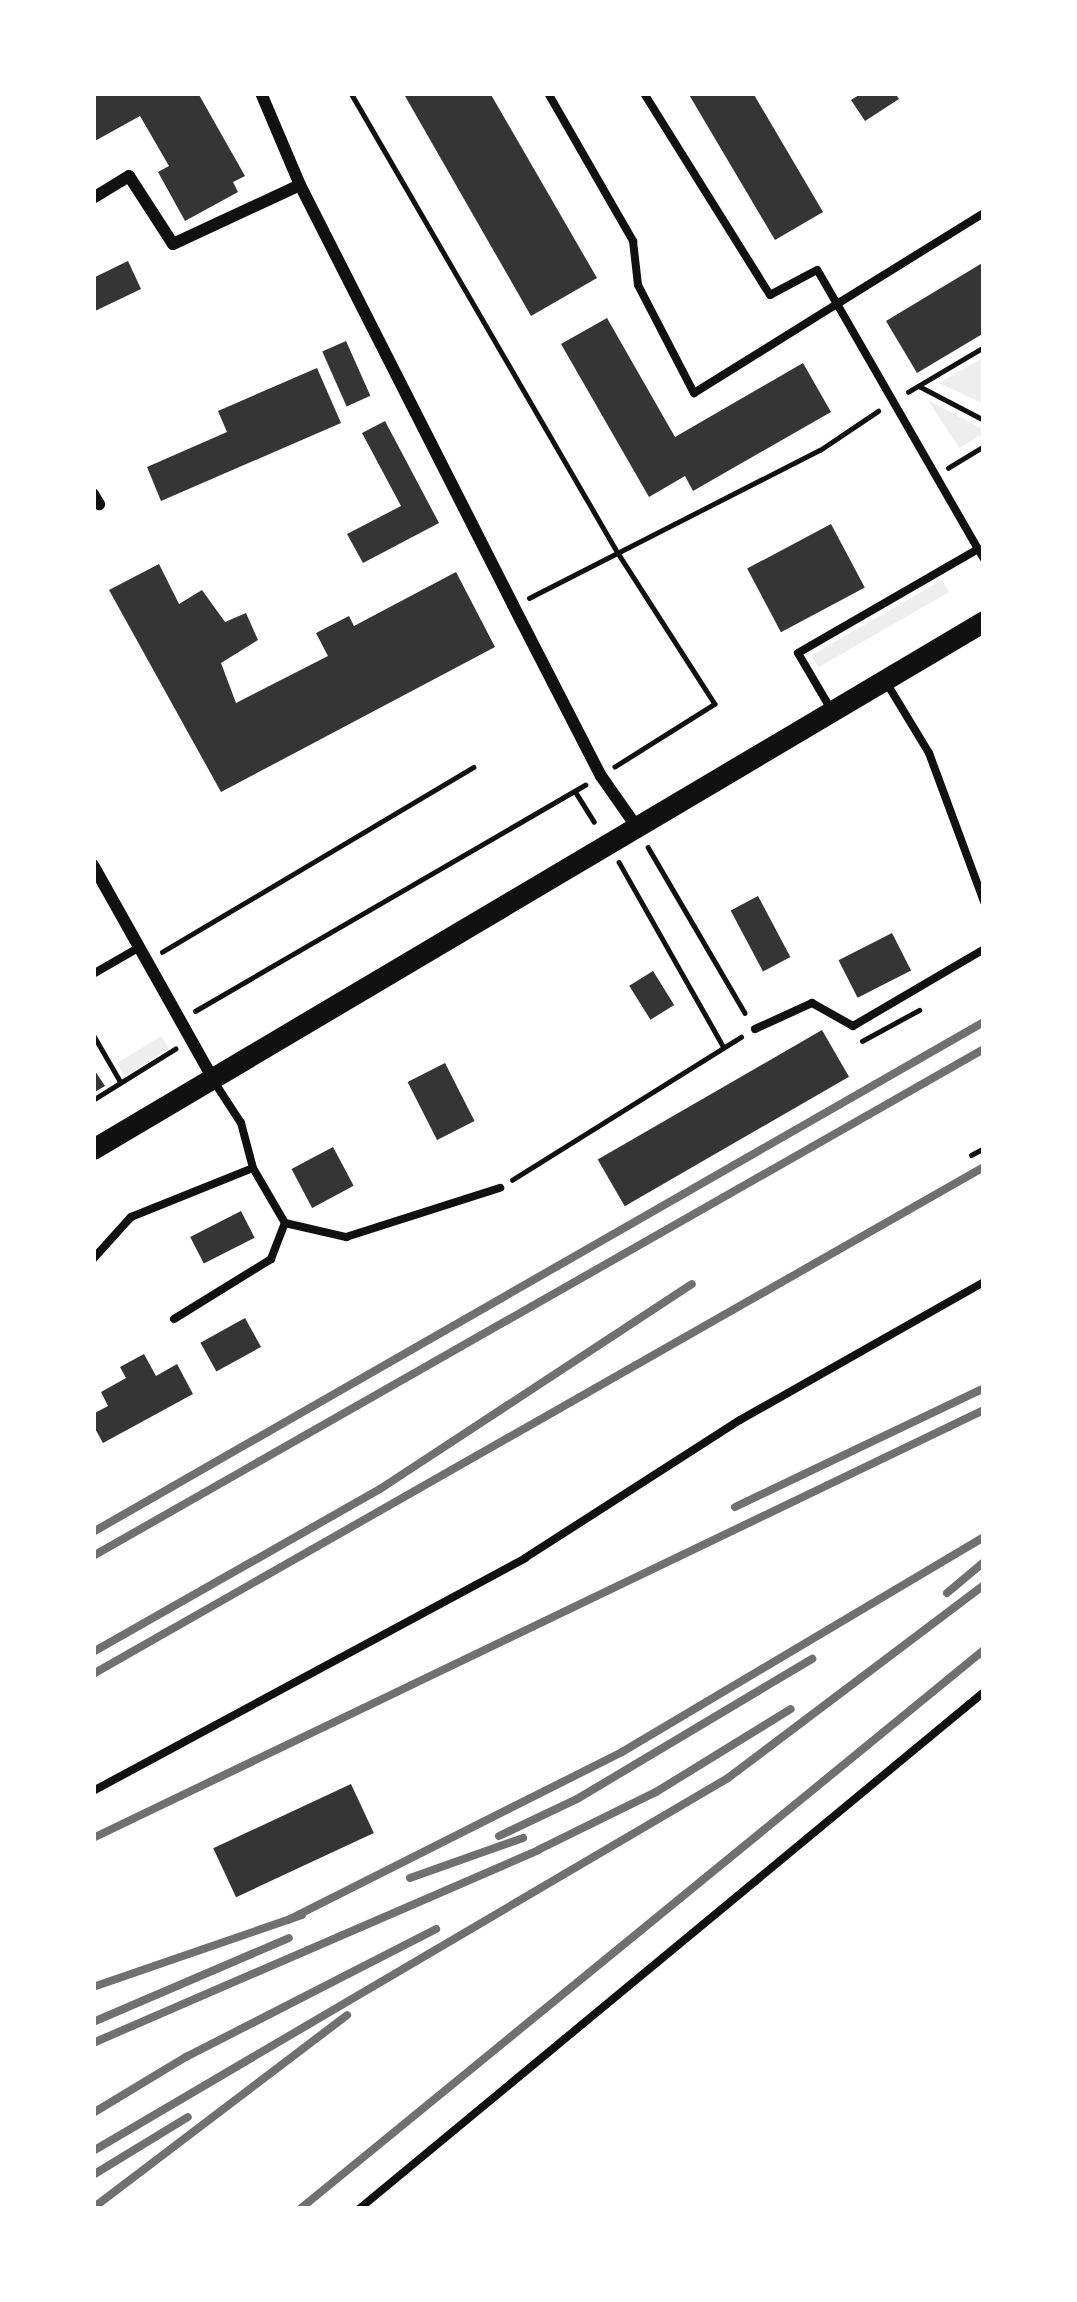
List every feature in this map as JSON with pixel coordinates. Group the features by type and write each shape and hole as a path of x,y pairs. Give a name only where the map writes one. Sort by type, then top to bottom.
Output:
{"main road":[{"path":"93,1149 984,621"}],"street":[{"path":"261,93 300,185 513,605 602,776 635,826"},
{"path":"93,198 129,176 172,244 300,185"},
{"path":"93,865 213,1079"}],"lane":[{"path":"548,93 633,241 638,285 694,394 984,213"},
{"path":"644,93 770,295 817,270 984,559"},
{"path":"833,712 798,653 978,549"},
{"path":"885,680 929,752 984,902"},
{"path":"755,1029 812,1004 853,1026 984,949"},
{"path":"93,974 143,954"},
{"path":"213,1079 241,1123 253,1168 285,1223 346,1238 500,1188"},
{"path":"93,1259 131,1217 253,1168"},
{"path":"174,1319 271,1259 285,1223"},
{"path":"93,1791 525,1558 740,1420 984,1282"},
{"path":"358,2209 984,1692"}],"path":[{"path":"179,1020 602,776 715,704 618,553 351,93"},
{"path":"513,605 820,450 984,347"},
{"path":"919,386 984,420"},
{"path":"935,475 984,446"},
{"path":"143,954 472,767"},
{"path":"575,791 724,1047"},
{"path":"500,1188 755,1029 635,826"},
{"path":"93,1034 122,1082"},
{"path":"93,1100 190,1040"},
{"path":"971,1155 984,1148"}],"shaded area":[{"path":"984,357 984,404 939,383"},
{"path":"928,400 984,430 984,433 959,448"},
{"path":"942,580 949,592 818,668 811,656"},
{"path":"161,1036 169,1049 125,1076 117,1064"}],"building":[{"path":"93,93 198,93 245,176 233,182 238,192 185,221 158,172 169,166 140,116 93,142"},
{"path":"490,93 597,278 531,316 405,96"},
{"path":"688,93 753,93 823,212 775,240"},
{"path":"862,93 895,93 899,99 865,121 851,100"},
{"path":"128,261 141,289 93,312 93,278"},
{"path":"984,262 984,333 917,373 886,321"},
{"path":"607,318 675,437 803,363 831,412 693,491 685,476 649,497 561,344"},
{"path":"346,341 370,396 347,406 322,352"},
{"path":"317,368 341,423 161,501 147,467 227,432 218,411"},
{"path":"385,421 439,523 363,563 347,534 401,506 362,433"},
{"path":"831,524 865,588 781,632 747,569"},
{"path":"159,564 179,604 202,590 225,622 246,613 258,640 221,663 236,703 328,656 316,633 349,616 354,626 456,572 495,647 221,792 109,590"},
{"path":"758,896 790,957 763,971 731,911"},
{"path":"892,933 911,970 858,998 839,960"},
{"path":"653,971 674,1005 650,1020 629,986"},
{"path":"822,1030 849,1077 625,1206 598,1160"},
{"path":"445,1063 475,1121 437,1140 408,1082"},
{"path":"93,1068 105,1086 93,1093"},
{"path":"333,1147 354,1186 312,1208 292,1169"},
{"path":"241,1211 255,1238 204,1264 190,1237"},
{"path":"245,1318 261,1347 216,1372 200,1343"},
{"path":"144,1354 156,1376 177,1364 193,1394 103,1443 93,1425 93,1414 108,1406 101,1392 126,1378 120,1367"},
{"path":"351,1784 374,1833 236,1897 213,1848"}],"railway":[{"path":"93,1532 984,1022"},
{"path":"93,1556 984,1049"},
{"path":"93,1674 984,1167"},
{"path":"93,1652 380,1489 692,1284"},
{"path":"735,1507 984,1388"},
{"path":"93,1838 984,1410"},
{"path":"288,1920 622,1752 984,1537"},
{"path":"947,1593 984,1562"},
{"path":"93,2151 728,1778 984,1585"},
{"path":"300,2209 984,1650"},
{"path":"499,1836 577,1799 812,1659"},
{"path":"93,2043 538,1850 656,1792 791,1709"},
{"path":"410,1878 523,1838"},
{"path":"93,1987 302,1915"},
{"path":"93,2113 186,2057 436,1929"},
{"path":"93,2022 289,1938"},
{"path":"93,2208 347,2015"},
{"path":"93,2175 188,2117"}]}
